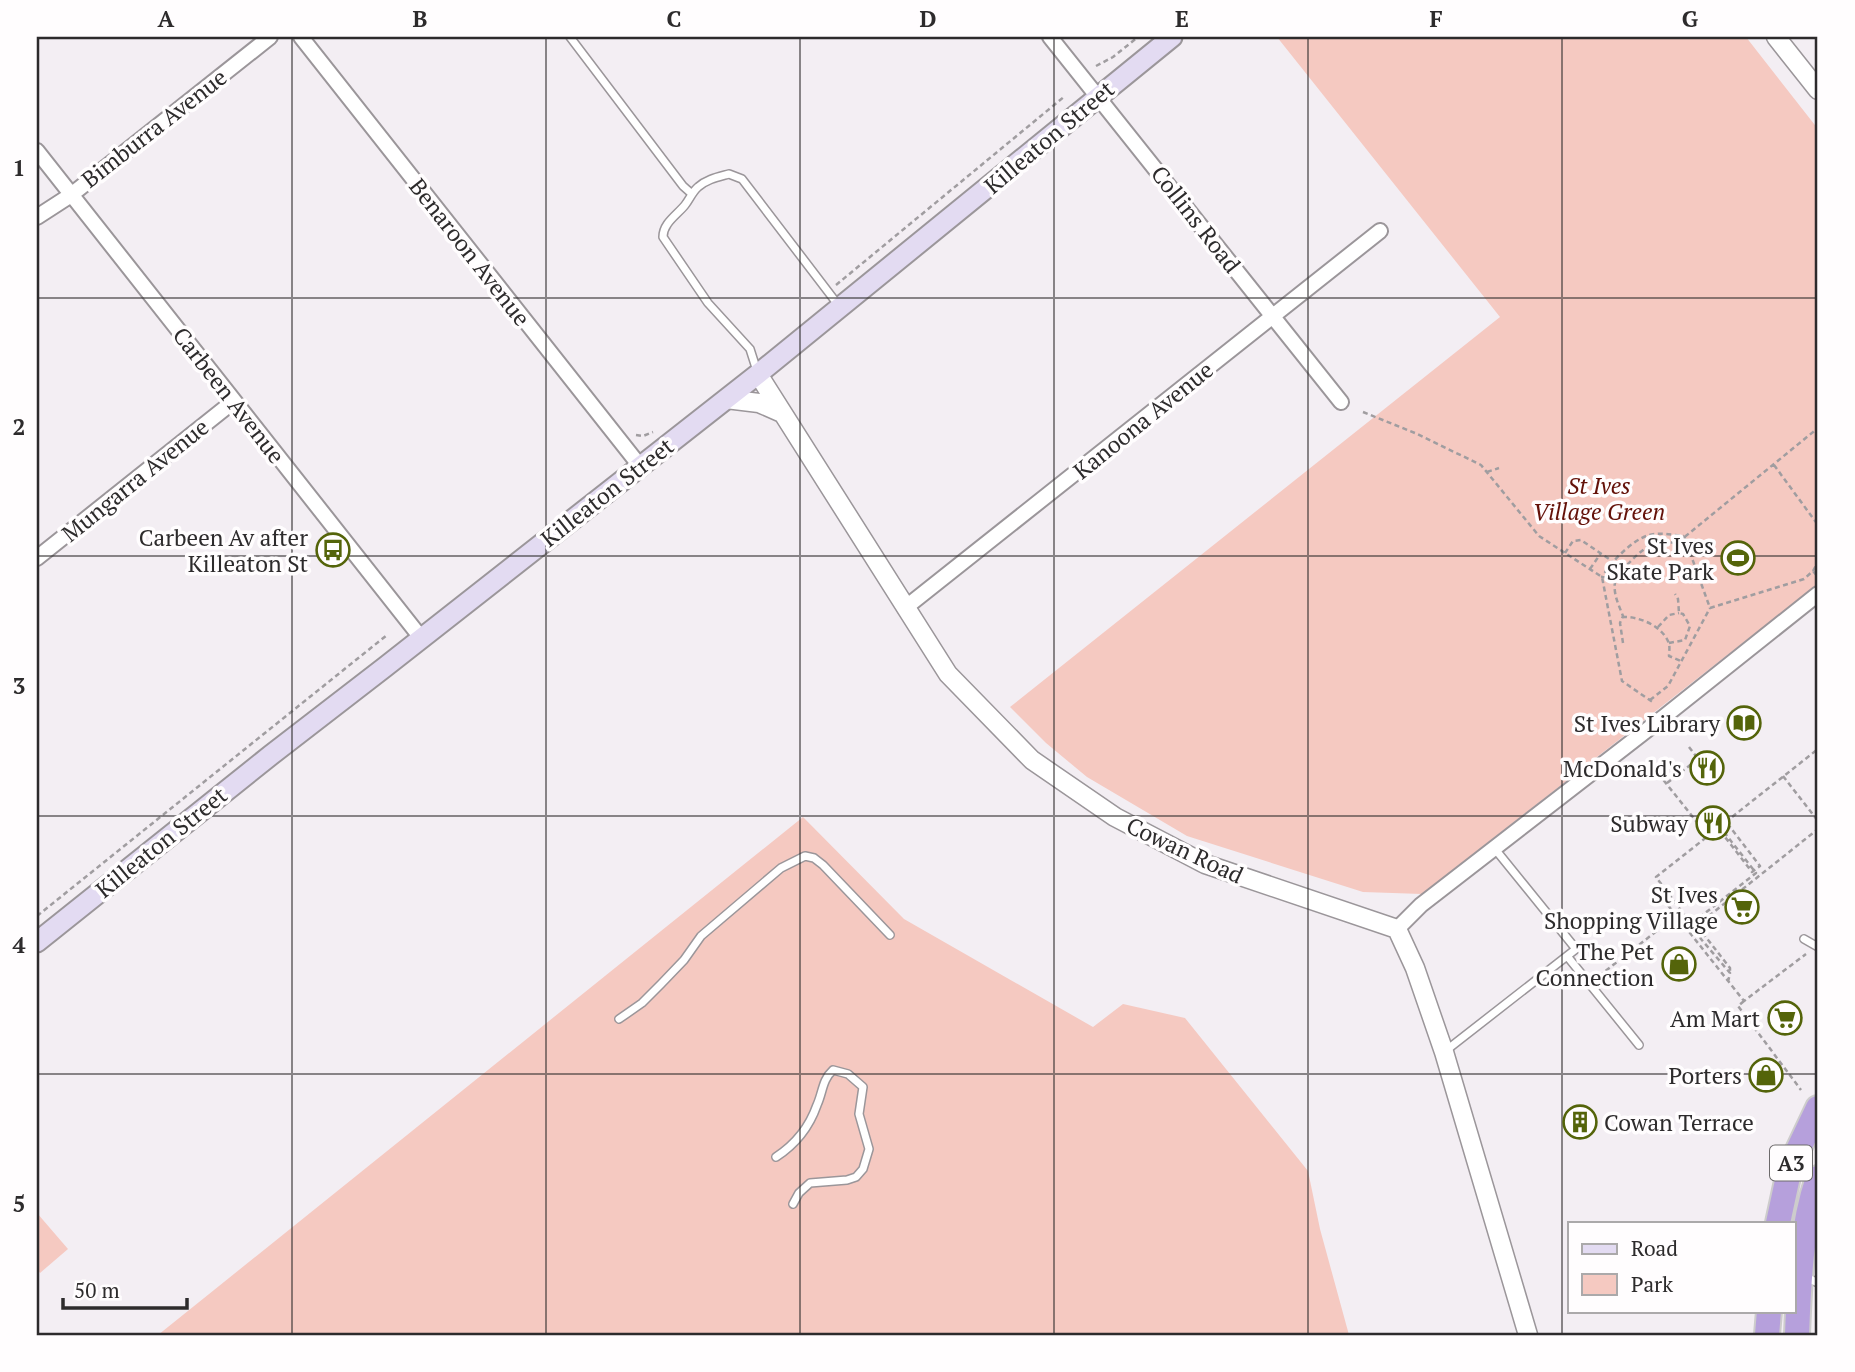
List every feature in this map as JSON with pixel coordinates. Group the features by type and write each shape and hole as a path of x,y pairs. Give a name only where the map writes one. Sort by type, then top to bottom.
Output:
{"highway":[{"name":"A3","path":"1778,1222 1790,1167 1818,1108"},
{"name":"A3","path":"1797,1335 1809,1279 1809,1211 1818,1178"},
{"path":"1767,1335 1769,1312"}],"main road":[{"name":"Killeaton Street","path":"37,942 271,754 422,639 758,374 833,300 1051,137 1097,96 1172,37"}],"street":[{"name":"Bimburra Avenue","path":"37,217 71,195 270,37"},
{"name":"Benaroon Avenue","path":"301,37 639,467"},
{"name":"Collins Road","path":"1050,37 1341,402"},
{"path":"1776,37 1818,90"},
{"name":"Carbeen Avenue","path":"37,151 422,639"},
{"name":"Kanoona Avenue","path":"905,608 1380,231"},
{"name":"Cowan Road","path":"758,374 948,674 1032,760 1115,817 1205,864 1396,929"},
{"path":"726,399 760,403 782,413"},
{"name":"Mungarra Avenue","path":"37,558 234,401"},
{"path":"1528,1335 1444,1052 1415,968 1396,929 1421,905 1818,594"}],"lane":[{"path":"569,37 683,186 692,194"},
{"path":"758,374 750,349 708,303 663,237 668,223 692,194 707,181 717,177 729,174 742,179 833,300"},
{"path":"1444,1052 1576,949 1495,849"},
{"path":"619,1018 642,1003 661,984 707,930 781,868 804,856 814,858 823,865 890,935"},
{"path":"1804,939 1815,948"},
{"path":"1567,956 1639,1045"},
{"path":"776,1157 794,1144 807,1126 827,1076 833,1070 848,1074 863,1087 859,1114 869,1149 863,1169 856,1177 847,1180 810,1183 799,1193 793,1204"}],"path":[{"path":"1096,66 1113,57 1138,37"},
{"path":"833,300 1065,96"},
{"path":"1363,412 1415,433 1481,465 1538,536 1602,577 1615,579"},
{"path":"1623,643 1620,630 1622,617 1614,590 1615,579 1652,544 1676,544 1818,428"},
{"path":"633,434 643,436 653,432"},
{"path":"1774,465 1818,525"},
{"path":"1487,472 1499,468"},
{"path":"1658,707 1622,681 1602,577 1612,561 1647,536 1661,533 1684,536"},
{"path":"1684,536 1710,608"},
{"path":"1565,553 1573,541 1581,540 1612,561"},
{"path":"1590,569 1601,553"},
{"path":"1650,699 1668,685 1710,608 1804,579 1818,562"},
{"path":"1813,571 1818,578"},
{"path":"1675,594 1679,613"},
{"path":"1658,627 1668,615 1683,614 1688,621 1689,633 1685,640 1669,643"},
{"path":"1622,617 1632,616 1658,627 1669,643 1668,656 1681,661"},
{"path":"37,916 387,635"},
{"path":"1667,783 1699,760 1689,747"},
{"path":"1728,982 1730,968 1656,877 1818,749"},
{"path":"1653,767 1708,836"},
{"path":"1783,776 1818,821"},
{"path":"1686,928 1756,873 1748,863 1740,853 1724,832 1730,827 1760,866 1752,872 1718,828"},
{"path":"1695,927 1818,829"},
{"path":"1663,900 1744,1001"},
{"path":"1594,980 1658,930 1644,914"},
{"path":"1801,1090 1738,1006 1815,948"}],"green space":[{"name":"St Ives Village Green","path":"1277,37 1746,37 1818,129 1818,584 1422,894 1363,892 1187,836 1087,777 1046,743 1010,707 1500,317"},
{"path":"803,817 904,919 1093,1027 1123,1004 1185,1018 1308,1171 1320,1229 1349,1335 158,1335"},
{"path":"37,1213 68,1249 40,1273 37,1269"}],"place":[{"name":"Carbeen Av after Killeaton St","path":"333,550"},
{"name":"St Ives Skate Park","path":"1738,558"},
{"name":"St Ives Library","path":"1744,723"},
{"name":"McDonald's","path":"1707,768"},
{"name":"Subway","path":"1713,823"},
{"name":"St Ives Shopping Village","path":"1742,907"},
{"name":"The Pet Connection","path":"1679,964"},
{"name":"Am Mart","path":"1785,1018"},
{"name":"Porters","path":"1766,1075"},
{"name":"Cowan Terrace","path":"1580,1122"}]}
